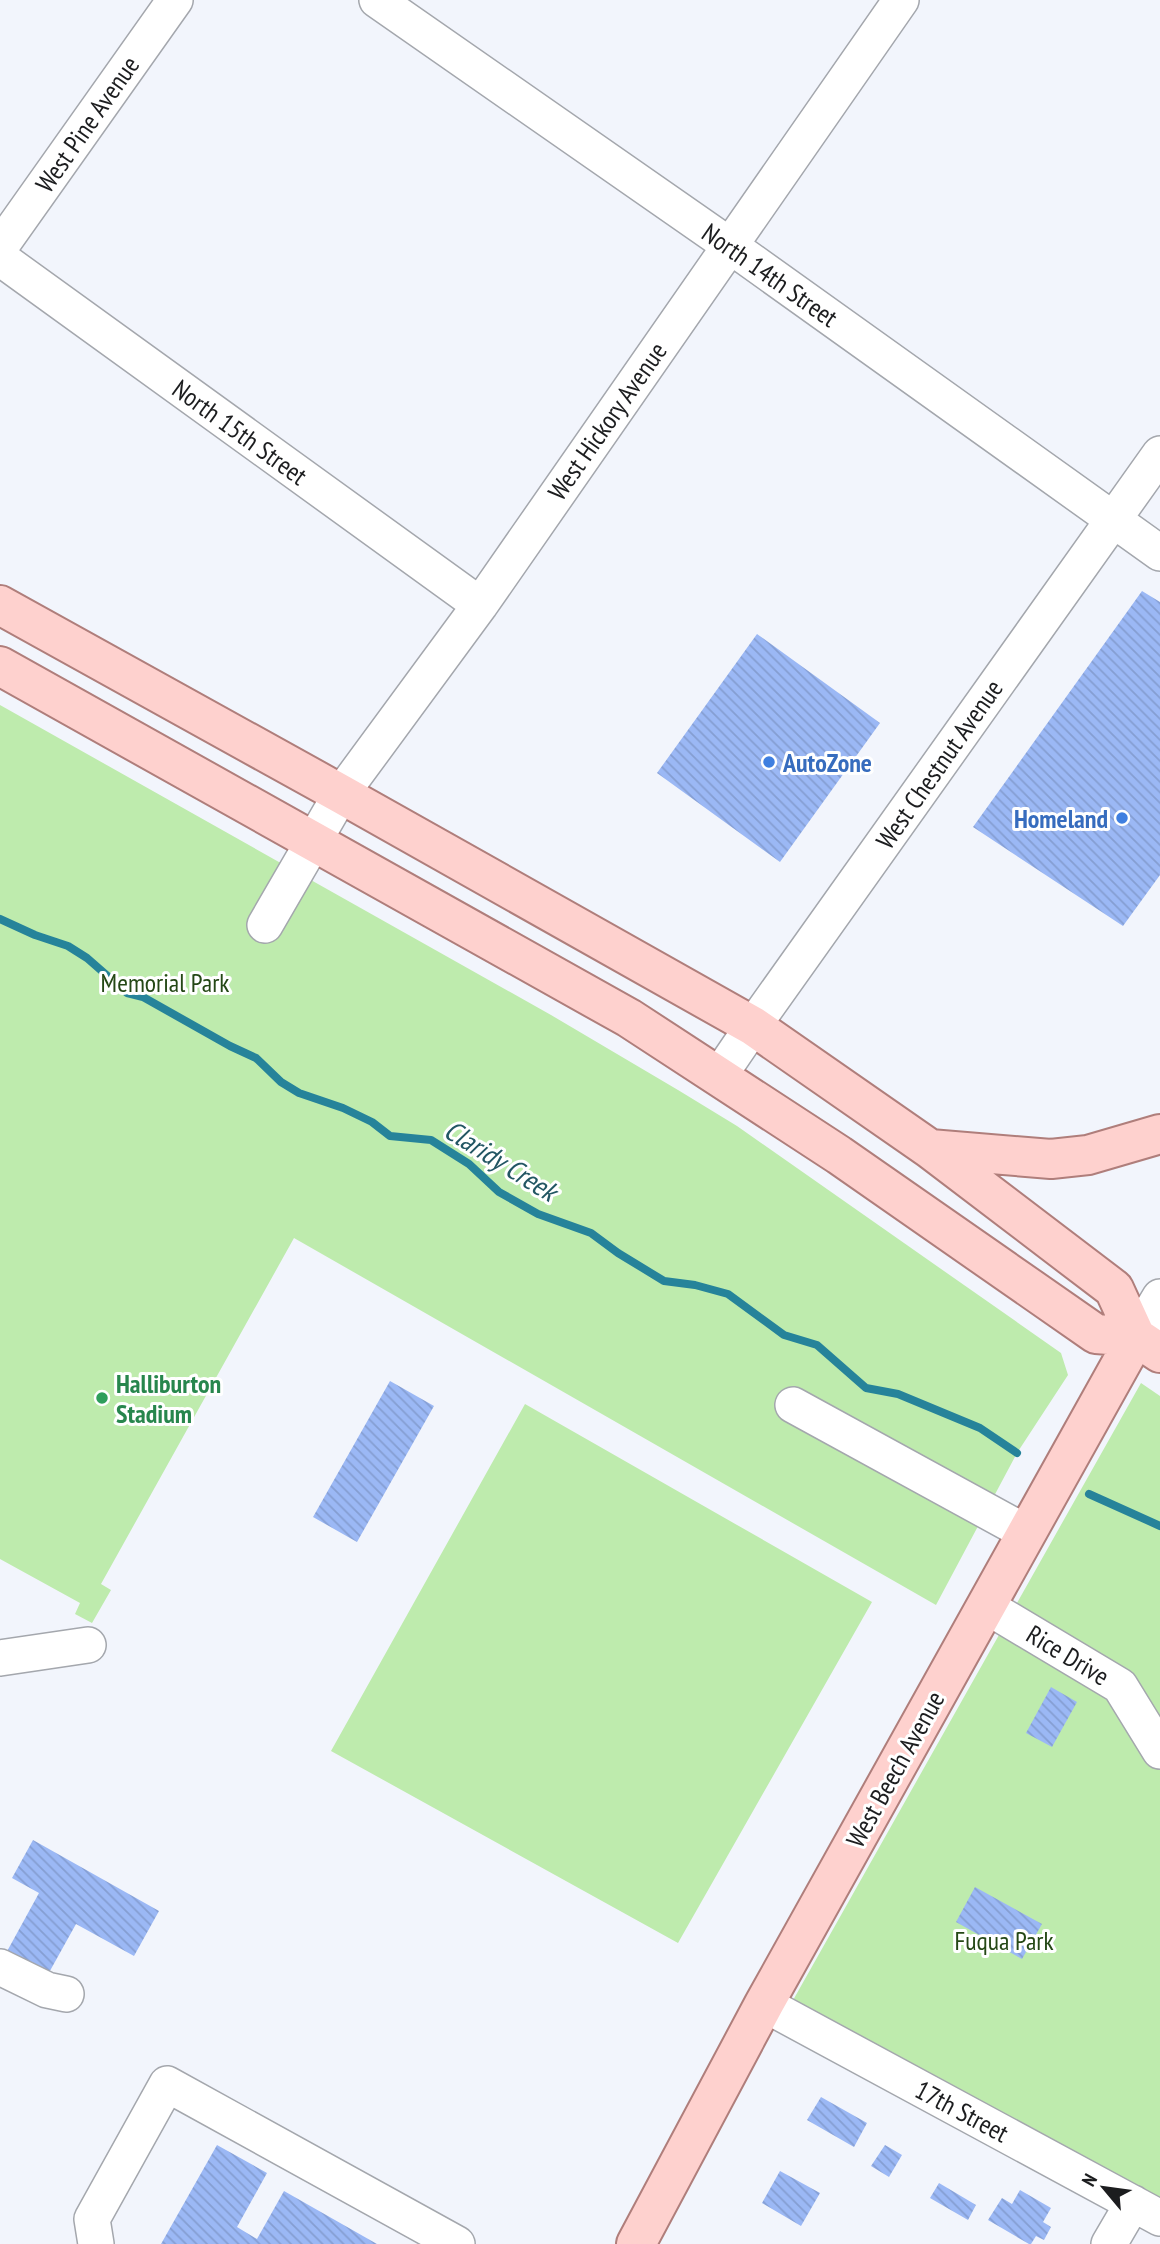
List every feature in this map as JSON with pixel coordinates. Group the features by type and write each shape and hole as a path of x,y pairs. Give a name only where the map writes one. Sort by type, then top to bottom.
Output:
{"main road":[{"path":"0,605 753,1026 930,1149 1114,1289 1148,1345"},
{"path":"0,666 629,1018 839,1155 1096,1334 1148,1345"},
{"path":"930,1149 1051,1159 1088,1154 1160,1134"},
{"name":"West Beech Avenue","path":"636,2244 764,2004 1027,1533 1148,1345"}],"street":[{"name":"West Pine Avenue","path":"0,247 175,0"},
{"name":"North 14th Street","path":"377,0 729,246 1160,553"},
{"name":"West Hickory Avenue","path":"265,925 341,794 480,605 901,0"},
{"name":"North 15th Street","path":"0,258 480,605"},
{"name":"West Chestnut Avenue","path":"719,1076 1160,454"},
{"name":"West Beech Avenue","path":"1148,1345 1160,1297"},
{"path":"793,1405 1027,1533"},
{"name":"Rice Drive","path":"986,1606 1120,1686 1160,1751"},
{"path":"0,1658 88,1645"},
{"path":"0,1967 47,1990 66,1994"},
{"name":"17th Street","path":"764,2004 1147,2210"},
{"path":"96,2244 92,2219 167,2084 457,2244"},
{"path":"1109,2244 1147,2210"}],"green space":[{"name":"Memorial Park","path":"0,705 551,1015 737,1126 1061,1353 1068,1375 1017,1453 936,1605 294,1238 101,1584 111,1590 92,1623 75,1614 80,1603 0,1559"},
{"name":"Fuqua Park","path":"1141,1383 1160,1396 1160,2202 792,2002"},
{"path":"525,1404 872,1602 678,1943 331,1751"}],"building":[{"path":"1142,591 1160,602 1160,875 1123,926 973,827"},
{"path":"757,634 880,723 780,862 657,773"},
{"path":"390,1381 434,1406 357,1542 313,1517"},
{"path":"1051,1687 1077,1702 1052,1747 1026,1733"},
{"path":"33,1840 159,1911 134,1956 76,1924 46,1978 5,1955 39,1893 12,1878"},
{"path":"975,1887 1042,1924 1022,1959 956,1922"},
{"path":"821,2097 867,2123 854,2147 807,2120"},
{"path":"217,2145 267,2173 237,2227 257,2239 284,2191 377,2244 161,2244"},
{"path":"885,2145 902,2155 889,2177 871,2166"},
{"path":"780,2171 820,2193 801,2226 762,2203"},
{"path":"939,2183 976,2205 968,2220 930,2198"},
{"path":"1020,2190 1051,2208 1043,2222 1051,2227 1044,2240 1036,2236 1029,2244 988,2220 1002,2198 1012,2204"}],"waterway":[{"name":"Claridy Creek","path":"0,919 68,946 87,958 127,993 143,997 256,1058 281,1082 299,1093 343,1108 372,1122 390,1136 431,1140 469,1164 499,1192 538,1214 591,1233 664,1281 695,1285 728,1294 784,1335 817,1345 866,1388 898,1394 980,1428 1017,1453"},
{"name":"Claridy Creek","path":"1089,1494 1160,1526"}],"place":[{"name":"AutoZone","path":"769,762"},
{"name":"Homeland","path":"1122,818"},
{"name":"Halliburton Stadium","path":"102,1398"}]}
